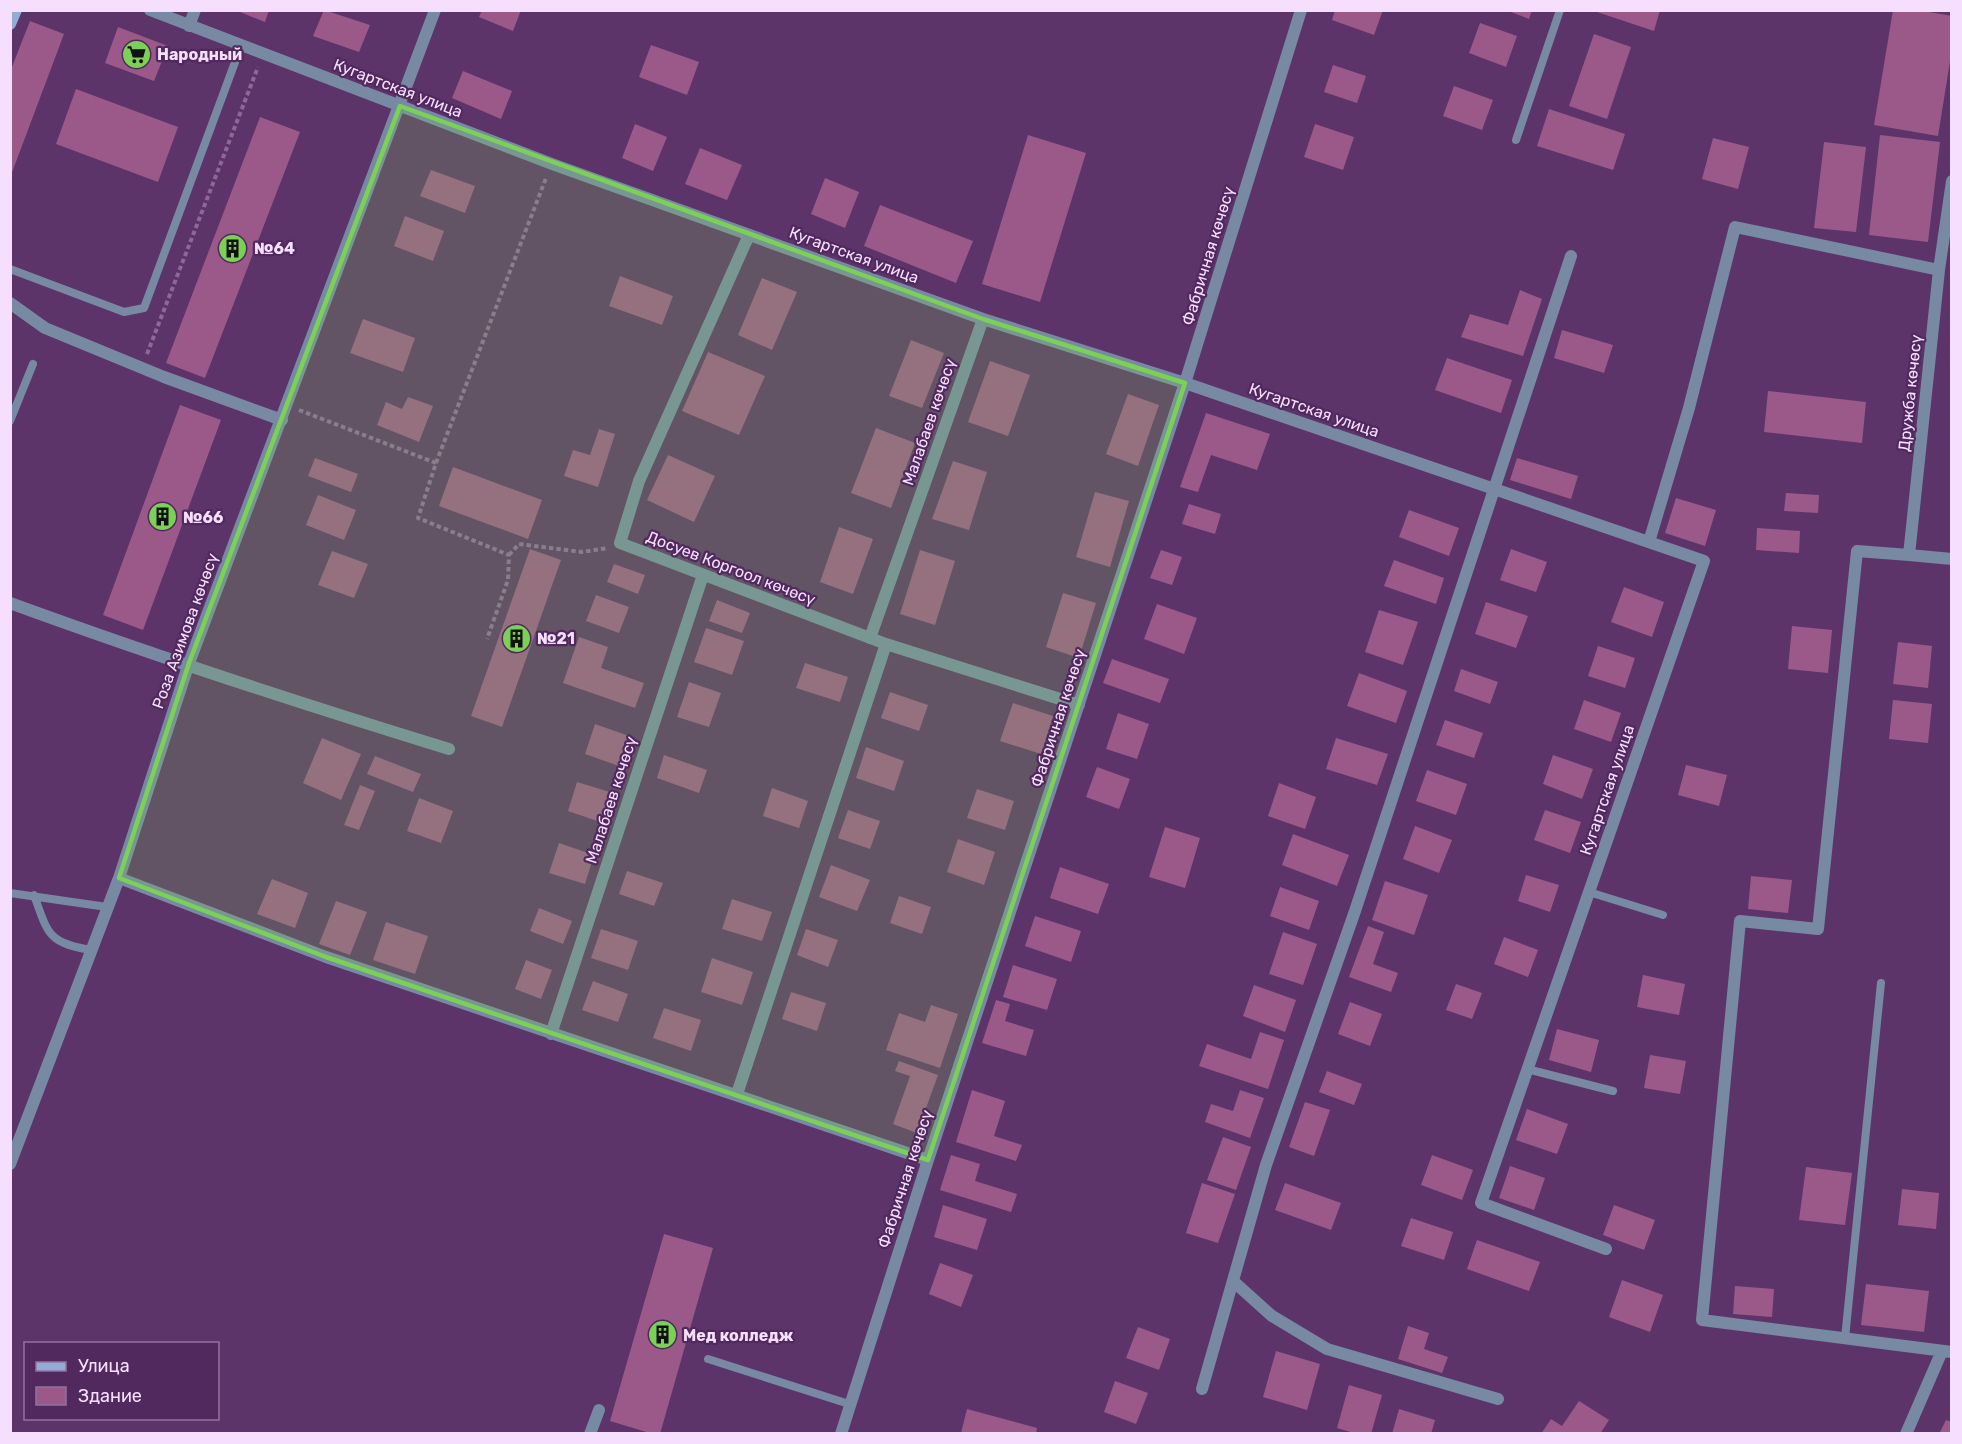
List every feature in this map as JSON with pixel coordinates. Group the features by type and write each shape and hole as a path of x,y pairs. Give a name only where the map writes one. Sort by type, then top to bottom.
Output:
{"main road":[{"path":"10,24 16,10"}],"street":[{"name":"Кугартская улица","path":"150,10 262,55 552,164 982,319 1185,383 1704,561 1480,1203 1606,1249"},
{"path":"189,26 195,10"},
{"name":"Роза Азимова көчөсү","path":"10,1164 119,878 189,663 435,10"},
{"name":"Фабричная көчөсү","path":"841,1434 928,1160 1185,383 1301,10"},
{"name":"Дружба көчөсү","path":"1909,555 1939,270 1952,181"},
{"path":"1649,542 1689,408 1735,227 1939,270"},
{"name":"Досуев Коргоол көчөсү","path":"749,235 639,481 620,543 886,644 1079,705"},
{"path":"1202,1389 1266,1165 1356,911 1571,256"},
{"path":"10,303 45,328 164,377 282,420"},
{"name":"Малабаев көчөсү","path":"870,638 982,319"},
{"path":"1906,1434 1947,1352 1702,1320 1740,921 1818,929 1857,551 1952,559"},
{"name":"Малабаев көчөсү","path":"551,1034 703,575"},
{"path":"10,603 328,712 449,749"},
{"path":"737,1094 886,644"},
{"path":"119,878 326,957 928,1160"},
{"path":"1233,1281 1272,1316 1327,1349 1498,1399"},
{"path":"590,1434 599,1410"}],"lane":[{"path":"1516,140 1560,10"},
{"path":"10,269 124,312 144,308 242,46"},
{"path":"10,421 33,364"},
{"path":"1589,892 1663,915"},
{"path":"10,893 107,907"},
{"path":"34,895 46,929 54,938 65,946 91,950"},
{"path":"1845,1338 1881,983"},
{"path":"1527,1070 1613,1091"},
{"path":"708,1359 849,1404"}],"path":[{"path":"142,366 262,55"},
{"path":"509,555 418,518 436,463 552,164"},
{"path":"287,405 436,463"},
{"path":"487,639 508,580 509,555 519,544 582,552 620,543"}],"highlighted area":[{"path":"400,106 983,319 1185,383 928,1160 326,957 119,878 189,663"}],"building":[{"path":"235,10 269,10 265,22"},
{"path":"324,10 370,25 359,52 313,36"},
{"path":"482,10 521,10 513,31 479,17"},
{"path":"1335,10 1383,10 1374,35 1332,20"},
{"path":"1506,10 1532,10 1529,19"},
{"path":"1591,10 1660,10 1654,31"},
{"path":"1893,10 1918,10 1952,16 1952,49 1938,136 1874,125"},
{"path":"30,21 64,34 11,175 10,72"},
{"path":"1480,23 1517,36 1506,67 1469,53"},
{"name":"Народный","path":"118,27 168,46 154,81 105,63"},
{"path":"1594,34 1631,47 1607,119 1569,106"},
{"path":"651,45 699,62 687,95 639,77"},
{"path":"1333,65 1366,76 1357,103 1324,92"},
{"path":"463,71 512,91 501,119 452,98"},
{"path":"1454,86 1493,100 1482,130 1443,116"},
{"path":"76,89 178,127 158,182 56,144"},
{"path":"1549,109 1625,134 1613,170 1537,146"},
{"name":"№64","path":"260,117 300,132 205,378 166,363"},
{"path":"635,124 667,137 653,171 622,158"},
{"path":"1315,124 1354,137 1343,170 1304,157"},
{"path":"1028,135 1086,153 1040,302 982,284"},
{"path":"1880,135 1940,142 1928,242 1869,235"},
{"path":"1713,138 1749,147 1738,189 1702,179"},
{"path":"1824,142 1866,147 1856,232 1814,228"},
{"path":"700,148 742,165 727,200 685,184"},
{"path":"431,170 475,186 465,213 420,196"},
{"path":"825,178 859,192 845,228 811,214"},
{"path":"880,205 973,241 956,283 864,246"},
{"path":"405,216 444,231 433,261 394,246"},
{"path":"620,276 673,296 662,325 609,306"},
{"path":"762,278 797,292 772,350 738,335"},
{"path":"1520,290 1542,299 1523,356 1461,337 1470,314 1508,325"},
{"path":"363,319 415,338 403,372 350,353"},
{"path":"1562,330 1613,345 1604,373 1554,358"},
{"path":"911,340 944,353 922,408 889,396"},
{"path":"708,352 765,376 739,435 682,411"},
{"path":"1447,358 1512,380 1501,413 1435,390"},
{"path":"990,361 1030,375 1008,436 968,422"},
{"path":"1768,391 1866,402 1862,443 1764,432"},
{"path":"1128,394 1159,405 1138,466 1106,454"},
{"path":"408,397 433,406 419,442 377,425 386,402 402,409"},
{"name":"№66","path":"180,405 221,420 143,630 103,615"},
{"path":"1206,413 1270,434 1257,470 1211,455 1198,492 1180,487"},
{"path":"876,428 915,443 891,508 851,493"},
{"path":"599,429 615,434 598,487 564,476 573,450 590,455"},
{"path":"668,455 715,476 694,522 647,500"},
{"path":"315,458 358,474 351,492 308,476"},
{"path":"1517,458 1578,476 1571,499 1510,480"},
{"path":"953,461 987,472 969,530 932,519"},
{"path":"453,467 542,500 528,539 439,506"},
{"path":"1095,492 1129,501 1110,567 1076,557"},
{"path":"1786,493 1819,495 1818,513 1784,511"},
{"path":"318,495 356,510 344,540 306,525"},
{"path":"1676,498 1716,510 1705,546 1665,533"},
{"path":"1189,504 1221,514 1215,534 1182,524"},
{"path":"1409,510 1459,528 1449,556 1399,537"},
{"path":"839,527 873,539 853,594 820,582"},
{"path":"1757,528 1800,531 1799,553 1756,550"},
{"name":"№21","path":"530,549 561,560 502,727 471,716"},
{"path":"1511,549 1547,562 1536,592 1500,580"},
{"path":"920,550 955,561 935,625 900,614"},
{"path":"1161,550 1182,557 1172,585 1150,578"},
{"path":"332,551 368,564 354,598 318,585"},
{"path":"1394,560 1444,578 1436,604 1384,586"},
{"path":"614,564 645,575 638,594 607,582"},
{"path":"1624,587 1664,602 1652,637 1611,622"},
{"path":"1063,593 1096,603 1079,658 1046,647"},
{"path":"596,595 629,607 619,633 586,621"},
{"path":"717,600 750,613 742,633 709,621"},
{"path":"1486,602 1528,616 1516,648 1475,634"},
{"path":"1157,604 1197,618 1184,654 1144,639"},
{"path":"1379,610 1418,622 1403,665 1365,652"},
{"path":"1792,626 1832,630 1828,673 1788,669"},
{"path":"706,628 744,641 732,675 694,662"},
{"path":"579,637 608,647 601,668 644,683 635,708 563,683"},
{"path":"1898,642 1932,646 1928,688 1893,684"},
{"path":"1598,646 1635,658 1625,688 1588,676"},
{"path":"1112,659 1169,679 1160,703 1103,683"},
{"path":"805,663 848,677 840,702 796,688"},
{"path":"1461,669 1498,682 1490,704 1454,691"},
{"path":"1359,673 1407,691 1396,723 1347,706"},
{"path":"689,682 721,693 709,727 677,717"},
{"path":"890,692 928,705 919,731 881,718"},
{"path":"1584,700 1621,713 1611,742 1574,729"},
{"path":"1893,700 1932,704 1928,743 1889,739"},
{"path":"1013,703 1053,716 1041,754 1000,741"},
{"path":"1118,713 1149,724 1137,759 1106,749"},
{"path":"1445,720 1483,733 1474,758 1436,745"},
{"path":"595,724 629,736 619,766 585,754"},
{"path":"322,738 361,754 341,800 303,783"},
{"path":"1336,738 1388,754 1377,785 1326,769"},
{"path":"866,747 904,761 894,791 856,778"},
{"path":"664,755 707,770 699,793 657,778"},
{"path":"1553,755 1593,769 1582,799 1543,784"},
{"path":"375,756 421,774 413,792 367,774"},
{"path":"1686,765 1727,775 1719,806 1678,795"},
{"path":"1097,767 1130,779 1119,809 1086,797"},
{"path":"1427,770 1467,784 1456,815 1416,801"},
{"path":"577,782 613,793 603,823 568,811"},
{"path":"1279,783 1316,797 1305,829 1268,816"},
{"path":"360,785 375,791 359,830 344,825"},
{"path":"772,788 808,801 799,828 763,816"},
{"path":"977,789 1014,801 1005,830 967,818"},
{"path":"419,798 453,811 441,843 407,831"},
{"path":"848,810 880,821 870,849 838,838"},
{"path":"1545,810 1581,822 1570,853 1534,840"},
{"path":"1415,826 1452,840 1439,873 1403,859"},
{"path":"1165,827 1200,838 1185,888 1149,877"},
{"path":"1293,834 1349,855 1337,886 1282,865"},
{"path":"958,839 995,852 984,885 947,872"},
{"path":"559,843 594,855 585,884 549,873"},
{"path":"831,865 870,880 857,911 819,897"},
{"path":"1060,867 1109,884 1098,914 1050,898"},
{"path":"627,871 663,883 654,906 619,894"},
{"path":"1526,875 1559,885 1550,912 1518,901"},
{"path":"1751,876 1792,880 1788,913 1748,909"},
{"path":"272,879 308,893 295,928 257,914"},
{"path":"1385,881 1428,895 1414,935 1372,920"},
{"path":"1280,887 1319,901 1309,930 1270,916"},
{"path":"899,896 931,907 922,934 890,923"},
{"path":"732,899 772,912 762,941 722,929"},
{"path":"336,901 367,912 350,955 319,944"},
{"path":"539,908 572,921 563,944 530,931"},
{"path":"1035,916 1081,931 1071,962 1025,946"},
{"path":"386,922 428,936 415,974 373,960"},
{"path":"1368,926 1384,932 1373,964 1398,973 1391,992 1349,977"},
{"path":"601,929 638,941 628,970 591,958"},
{"path":"806,929 838,940 828,967 797,955"},
{"path":"1283,932 1317,944 1303,985 1269,974"},
{"path":"1504,937 1538,950 1528,977 1494,964"},
{"path":"712,958 753,972 742,1005 701,992"},
{"path":"526,960 552,970 541,999 515,989"},
{"path":"1013,965 1057,979 1047,1010 1003,997"},
{"path":"1643,975 1685,984 1679,1015 1637,1007"},
{"path":"593,981 628,994 618,1022 582,1010"},
{"path":"1456,984 1482,993 1472,1019 1446,1010"},
{"path":"1254,985 1296,1000 1285,1032 1243,1016"},
{"path":"791,992 826,1003 817,1031 782,1019"},
{"path":"996,1000 1010,1004 1005,1021 1034,1030 1026,1056 982,1043"},
{"path":"1350,1002 1382,1014 1370,1046 1338,1034"},
{"path":"931,1005 958,1014 940,1068 886,1050 899,1013 925,1022"},
{"path":"664,1008 701,1020 691,1051 653,1038"},
{"path":"1557,1029 1599,1040 1591,1072 1549,1060"},
{"path":"1260,1032 1284,1040 1268,1089 1199,1066 1207,1044 1251,1059"},
{"path":"1650,1055 1686,1061 1680,1094 1644,1088"},
{"path":"899,1061 938,1075 917,1133 893,1124 910,1076 895,1071"},
{"path":"1327,1071 1362,1084 1354,1105 1319,1092"},
{"path":"972,1090 1005,1101 994,1136 1022,1145 1016,1161 956,1142"},
{"path":"1240,1090 1264,1098 1250,1138 1205,1122 1211,1104 1233,1111"},
{"path":"1305,1102 1330,1110 1314,1156 1289,1147"},
{"path":"1527,1109 1568,1124 1557,1154 1516,1140"},
{"path":"1223,1137 1251,1147 1236,1190 1207,1180"},
{"path":"951,1155 980,1164 975,1181 1017,1194 1011,1212 940,1190"},
{"path":"1432,1155 1473,1170 1462,1200 1421,1185"},
{"path":"1510,1166 1545,1178 1534,1210 1499,1198"},
{"path":"1806,1167 1852,1173 1845,1225 1799,1220"},
{"path":"1202,1183 1235,1194 1218,1243 1186,1233"},
{"path":"1285,1183 1341,1203 1331,1230 1275,1210"},
{"path":"1902,1189 1939,1193 1936,1229 1898,1225"},
{"path":"943,1205 987,1219 977,1250 934,1237"},
{"path":"1614,1205 1655,1220 1644,1250 1603,1235"},
{"path":"1411,1218 1453,1232 1444,1260 1401,1246"},
{"name":"Мед колледж","path":"664,1234 713,1248 660,1434 653,1434 610,1421"},
{"path":"1477,1240 1540,1262 1529,1291 1467,1269"},
{"path":"940,1263 973,1275 961,1307 929,1294"},
{"path":"1622,1280 1663,1295 1650,1332 1609,1317"},
{"path":"1866,1284 1929,1291 1924,1332 1861,1325"},
{"path":"1735,1286 1774,1289 1772,1317 1733,1314"},
{"path":"1408,1326 1429,1333 1424,1349 1448,1357 1442,1373 1398,1359"},
{"path":"1138,1327 1170,1339 1159,1370 1126,1358"},
{"path":"1276,1351 1320,1364 1307,1410 1263,1397"},
{"path":"1115,1381 1148,1393 1136,1424 1104,1412"},
{"path":"1349,1385 1382,1395 1371,1434 1357,1434 1337,1428"},
{"path":"1579,1401 1609,1420 1600,1434 1541,1434 1551,1419 1562,1426"},
{"path":"967,1409 1037,1428 1036,1434 961,1433"},
{"path":"1399,1409 1435,1420 1431,1434 1392,1434"},
{"path":"1946,1420 1952,1422 1952,1434 1939,1434"}],"place":[{"name":"Народный","path":"136,54"},
{"name":"№64","path":"233,248"},
{"name":"№66","path":"162,517"},
{"name":"№21","path":"516,638"},
{"name":"Мед колледж","path":"662,1335"}]}
